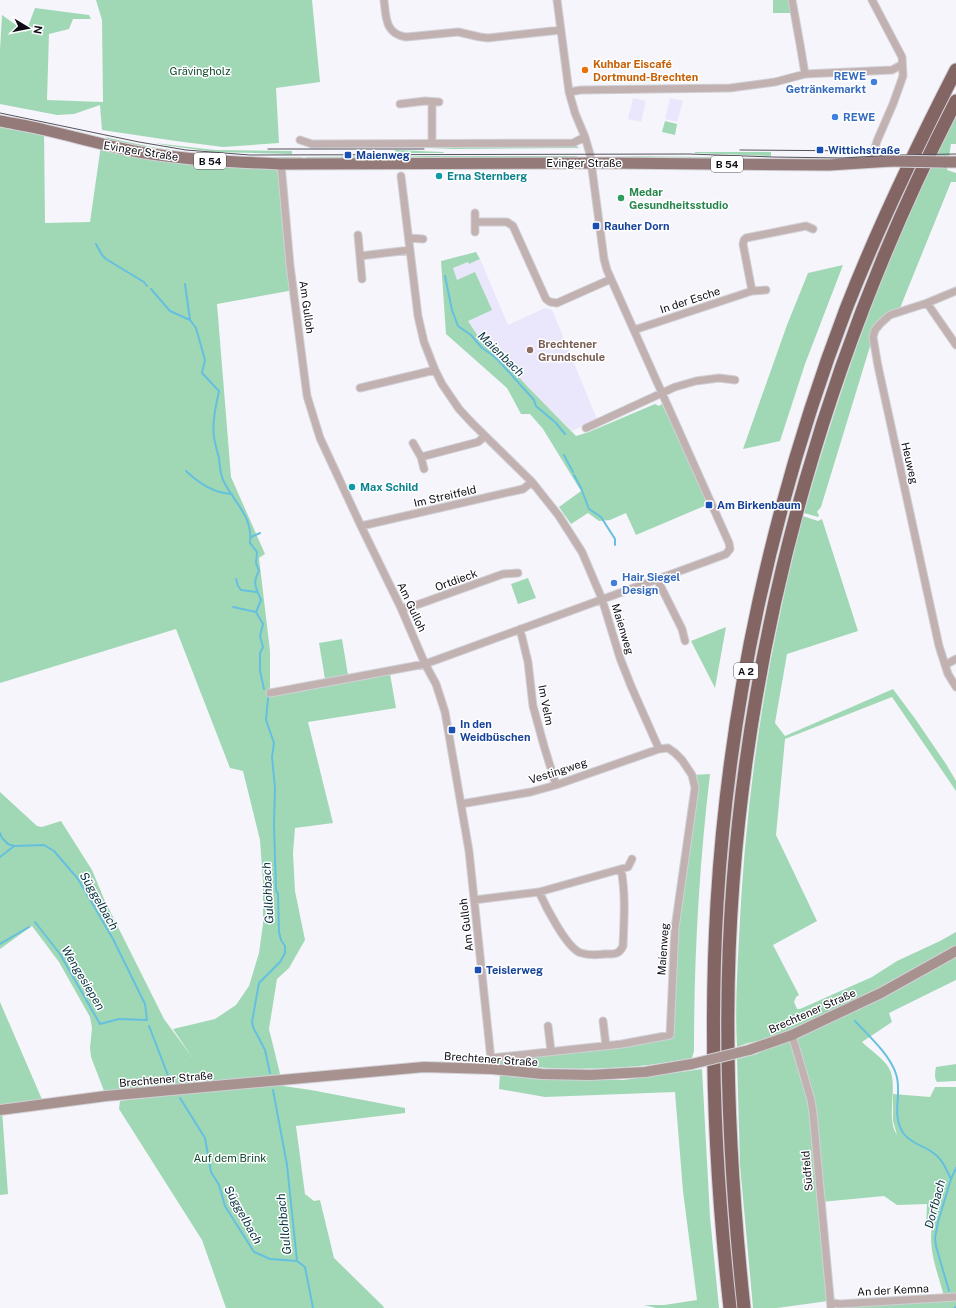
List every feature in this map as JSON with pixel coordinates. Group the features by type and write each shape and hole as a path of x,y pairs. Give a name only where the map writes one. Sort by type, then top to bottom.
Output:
{"highway":[{"name":"A 2","path":"730,1308 717,1156 714,1082 714,998 717,904 722,841 730,768 742,694 758,612 782,510 802,438 823,373 846,309 872,247 900,185 956,70"},
{"name":"A 2","path":"744,1308 737,1242 730,1124 728,1065 728,975 732,885 738,824 766,639 794,519 811,457 831,396 870,288 925,163 956,101"}],"main road":[{"name":"Evinger Straße","path":"0,121 44,130 101,145 140,152 206,160 281,164 590,163 829,165 874,162 956,162"}],"street":[{"path":"384,0 386,21 389,28 400,36 406,37 458,32 488,38 561,30"},
{"path":"270,692 425,664 726,554 730,550 730,543 611,279 604,259 588,147 569,92 557,0"},
{"path":"792,0 805,74"},
{"path":"872,0 902,57 901,65 903,76 877,141 874,151 874,162"},
{"path":"569,92 581,90 730,88 775,82 805,74 892,70 901,65"},
{"path":"400,104 425,101 440,102"},
{"path":"432,102 432,143"},
{"name":"Evinger Straße","path":"300,140 312,144 573,143 585,137"},
{"name":"Am Gulloh","path":"281,164 290,265 307,396 320,438 401,608 441,698 469,851 492,1069"},
{"name":"Maienweg","path":"401,176 419,326 427,352 435,370 442,384 459,409 532,482 559,516 582,552 602,599 620,658 659,749 668,748 675,753 682,760 692,776 695,788 675,928 670,1009 670,1035"},
{"path":"474,213 475,232"},
{"path":"474,222 507,222 513,226 546,299 550,302 557,303 611,279"},
{"path":"752,291 743,244 746,238 806,226 814,229"},
{"path":"358,235 362,280"},
{"path":"409,238 423,239"},
{"path":"360,256 410,250"},
{"name":"In der Esche","path":"634,330 752,291 766,290"},
{"name":"Heuweg","path":"956,291 885,318 875,330 873,337 939,646 948,674 956,687"},
{"path":"927,303 956,345"},
{"path":"360,388 435,370"},
{"path":"586,428 675,387 698,381 719,378 735,380"},
{"path":"421,457 478,442 485,436"},
{"path":"413,443 421,457 424,469"},
{"name":"Im Streitfeld","path":"361,526 523,489 532,482"},
{"name":"Ortdieck","path":"401,608 411,607 503,574 518,573"},
{"path":"656,579 682,629 685,641"},
{"name":"Im Velm","path":"520,629 528,662 533,706 556,785"},
{"path":"945,665 956,659"},
{"name":"Vestingweg","path":"461,804 525,793 556,785 659,749"},
{"path":"474,900 539,892 628,867 632,859"},
{"path":"539,892 547,910 572,947 580,953 598,955 617,954 622,946 625,899 621,869"},
{"name":"Brechtener Straße","path":"0,1110 106,1096 424,1067 448,1066 542,1074 590,1075 646,1072 692,1064 749,1050 792,1034 881,993 956,951"},
{"path":"603,1021 606,1046"},
{"name":"Brechtener Straße","path":"548,1026 551,1051"},
{"name":"Südfeld","path":"792,1034 811,1100 813,1113 831,1305"},
{"name":"Brechtener Straße","path":"491,1058 606,1046 649,1040 670,1035"},
{"name":"An der Kemna","path":"831,1305 956,1297"}],"shaded area":[{"path":"633,98 646,101 641,122 628,119"},
{"path":"670,98 683,101 677,122 665,119"},
{"name":"Brechtener Grundschule","path":"480,259 508,325 545,308 552,310 597,419 572,431 526,385 501,357 482,342 468,321 453,268 468,262 469,264"}],"green space":[{"name":"Grävingholz","path":"96,0 312,0 320,82 276,88 279,143 223,147 102,130 100,105 74,114 57,115 0,104 0,50 2,15 26,32 35,8 89,15 91,19 73,19 69,29 49,34 47,100 103,102 102,20"},
{"path":"773,0 788,0 791,13 773,13"},
{"path":"956,117 956,144 951,144 947,170 956,173 956,182 951,182 898,313 875,330 821,507 817,512 819,515 818,517 804,513 835,411 889,261 932,164"},
{"name":"Auf dem Brink","path":"0,121 44,130 45,223 90,222 101,145 281,164 294,290 217,304 231,477 265,554 259,558 270,651 270,692 326,685 319,643 342,639 349,681 390,674 396,708 308,722 333,823 295,828 293,853 295,891 305,940 289,968 277,979 269,1029 283,1086 405,1108 405,1113 296,1126 305,1194 314,1201 320,1200 334,1258 384,1308 226,1308 202,1240 119,1109 120,1101 169,1095 106,1096 91,1057 90,1048 92,1028 90,1017 59,962 32,926 0,949 0,792 37,826 42,827 61,821 92,870 104,899 164,1019 192,1057 173,1029 215,1019 236,1005 249,986 259,953 263,924 263,882 260,840 243,771 230,768 176,629 0,683"},
{"path":"665,121 677,124 675,135 662,132"},
{"path":"105,137 158,148 198,154 245,157 302,157 302,159 241,159 150,150 110,140"},
{"path":"154,143 215,150 292,151 292,154 215,152"},
{"path":"575,145 579,148 455,149 400,147"},
{"path":"395,150 443,152 444,153 395,153"},
{"path":"771,152 771,156 695,153"},
{"path":"391,156 391,159 306,159 306,157"},
{"path":"577,156 577,159 395,159 395,157"},
{"path":"615,156 710,157 771,159 655,159"},
{"path":"476,252 480,259 469,264 468,262 453,268 457,280 475,272 492,310 468,321 482,342 501,357 576,436 655,404 659,406 662,404 709,504 636,535 626,513 610,520 599,521 588,513 571,524 559,507 581,491 543,429 530,414 521,414 507,388 446,334 441,261"},
{"path":"843,265 805,364 780,441 743,449 787,325 808,273"},
{"path":"803,516 818,521 822,519 858,631 787,654 775,723 785,736 893,689 946,764 956,781 956,791 892,697 785,739 776,835 817,921 773,945 799,995 796,997 794,1002 797,1009 800,1009 872,977 897,961 956,932 956,980 889,1013 892,1022 862,1042 880,1057 889,1068 892,1075 892,1119 897,1135 893,1121 893,1094 930,1097 935,1087 956,1087 956,1308 834,1308 834,1298 843,1302 944,1297 932,1253 932,1225 926,1226 927,1204 897,1205 884,1196 821,1202 809,1100 828,1301 777,1308 753,1308 740,1165 737,1059 757,1054 791,1035 748,1043 737,1047 736,992 741,896 748,812 759,729 773,646"},
{"path":"528,578 536,598 518,604 511,584"},
{"path":"726,627 715,688 691,641"},
{"path":"710,774 698,912 694,1051 692,1058 644,1065 572,1069 499,1064 502,1056 670,1035 675,928 694,798 692,775"},
{"path":"0,1002 44,1104 2,1110 8,1194 0,1195"},
{"path":"956,1064 956,1081 937,1082 935,1077 936,1067"},
{"path":"702,1069 710,1217 719,1308 656,1308 644,1305 664,1305 697,1300 683,1191 675,1092 545,1097 499,1089 500,1074 558,1079 623,1080"}],"waterway":[{"name":"Gullohbach","path":"96,244 106,259 144,282 147,286"},
{"name":"Maienbach","path":"445,276 452,310 458,326 471,335 482,348 498,360 534,400 536,406 556,423 565,434"},
{"path":"185,284 190,320"},
{"name":"Gullohbach","path":"151,289 170,311 190,320 196,328 205,360 202,373 219,391 214,431 221,473 228,490 246,518 249,525 250,543 257,552 256,563 259,571 255,582 261,600 256,612 263,624 260,636 263,647 260,653 260,671 264,689"},
{"name":"Maienbach","path":"564,455 573,472"},
{"path":"186,471 207,487 219,492 232,494"},
{"name":"Maienbach","path":"574,475 589,509 601,517 615,539 615,545"},
{"path":"251,537 260,533"},
{"path":"236,579 241,590 257,592"},
{"path":"233,607 256,612"},
{"name":"Gullohbach","path":"268,698 266,720 274,743 272,757 275,788 274,825 276,890 278,894 279,932 281,940 285,946 285,953 280,962 259,983 252,1022 265,1050 270,1073"},
{"name":"Süggelbach","path":"0,833 2,838 8,844 14,846 44,845 54,851 78,879 113,939 145,1004 147,1020 119,1019 100,1024 60,954 35,922"},
{"path":"0,857 13,847"},
{"name":"Wengesiepen","path":"0,944 29,927"},
{"name":"Maienbach","path":"855,1021 878,1046 893,1067 898,1082 898,1119 904,1134 910,1140 935,1154 943,1164 951,1179"},
{"name":"Süggelbach","path":"149,1026 169,1078"},
{"name":"Gullohbach","path":"273,1090 287,1165 297,1261"},
{"name":"Süggelbach","path":"180,1098 205,1138 211,1172 219,1185 225,1206 254,1252 270,1259 297,1261 305,1267 313,1308"},
{"name":"Dorfbach","path":"949,1291 935,1238 938,1222 951,1179 956,1168"}],"tram line":[{"path":"0,113 139,142 186,150 250,155 689,154 842,158 956,154"},
{"path":"268,149 424,149"},
{"path":"740,150 868,151"}],"place":[{"name":"Kuhbar Eiscafé Dortmund-Brechten","path":"585,70"},
{"name":"REWE Getränkemarkt","path":"874,82"},
{"name":"REWE","path":"835,117"},
{"name":"Wittichstraße","path":"820,150"},
{"name":"Maienweg","path":"348,155"},
{"name":"Erna Sternberg","path":"439,176"},
{"name":"Medar Gesundheitsstudio","path":"621,198"},
{"name":"Rauher Dorn","path":"596,226"},
{"name":"Brechtener Grundschule","path":"530,350"},
{"name":"Max Schild","path":"352,487"},
{"name":"Am Birkenbaum","path":"709,505"},
{"name":"Hair Siegel Design","path":"614,583"},
{"name":"In den Weidbüschen","path":"452,730"},
{"name":"Teislerweg","path":"478,970"}]}
